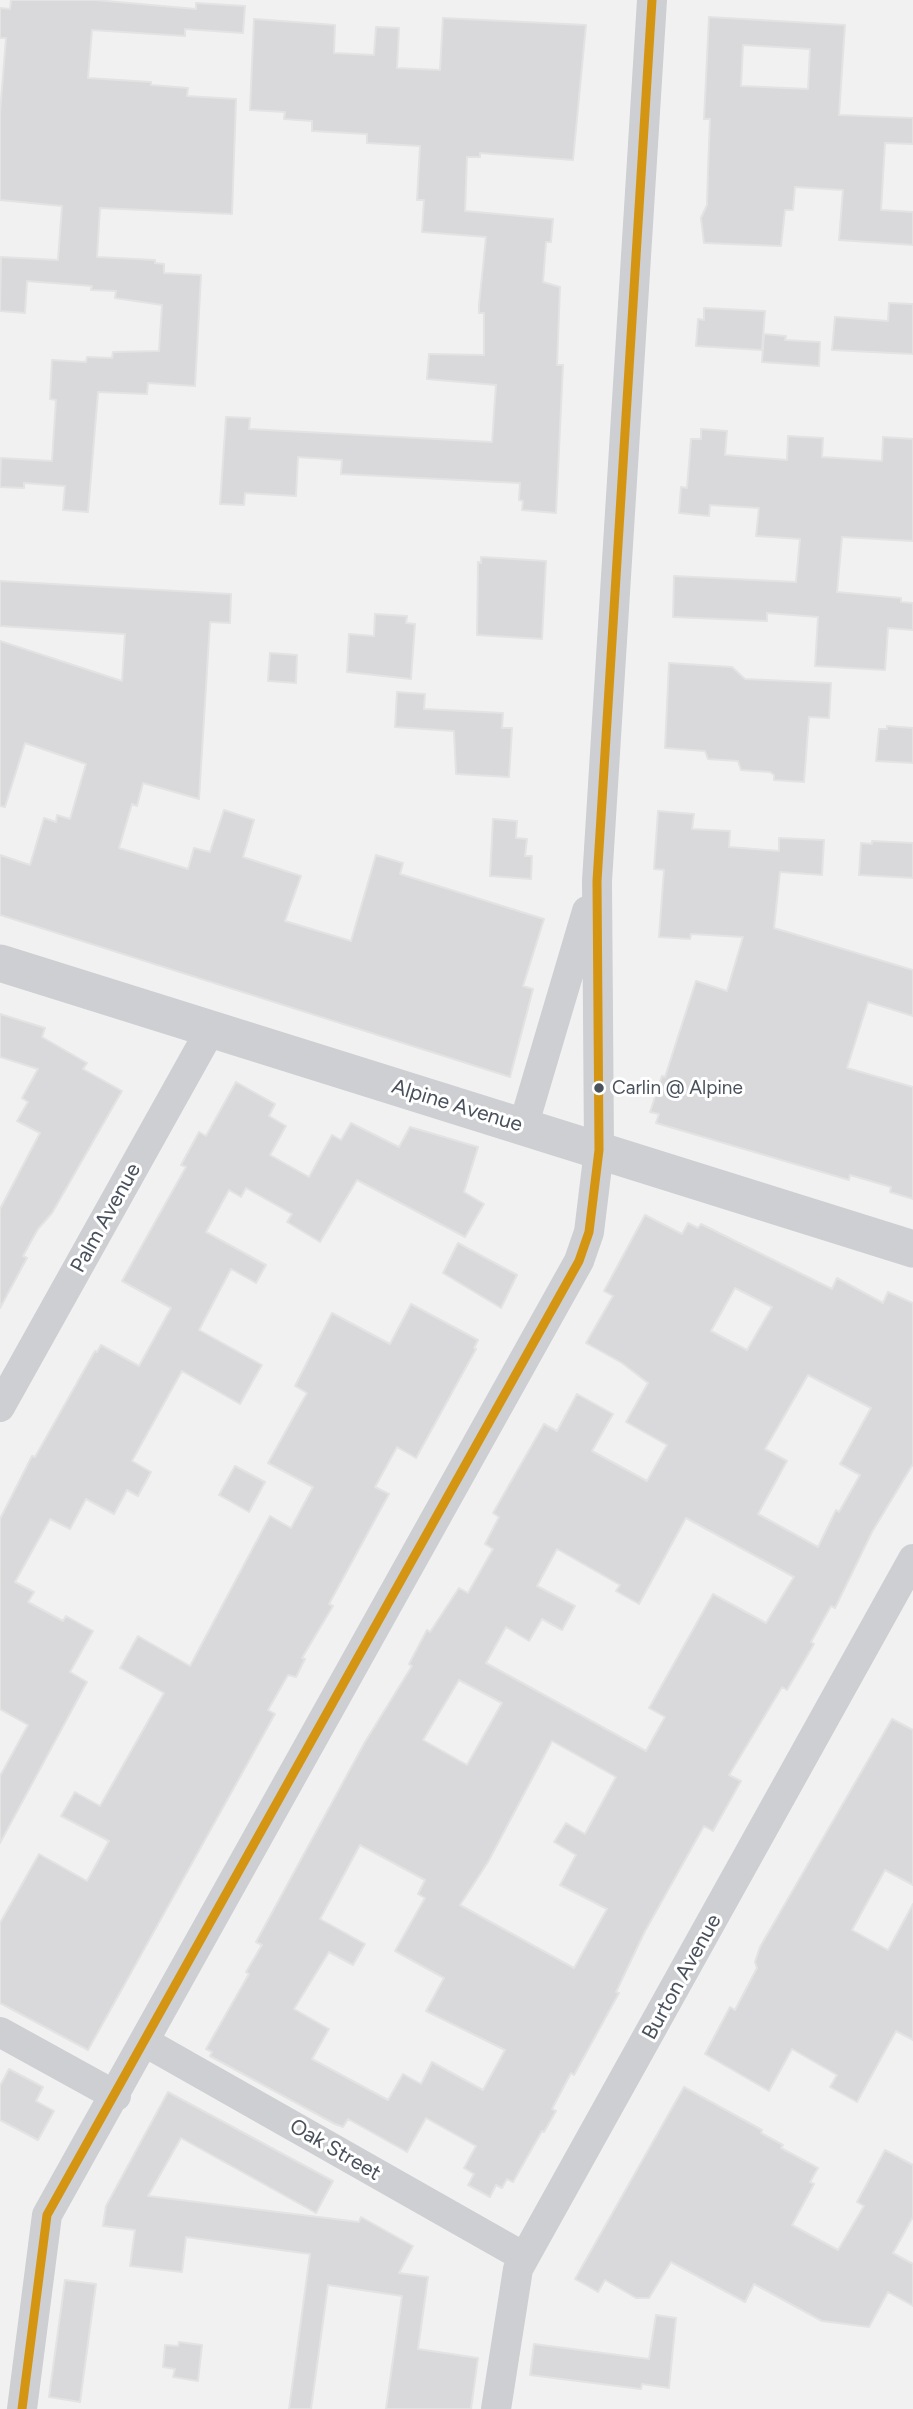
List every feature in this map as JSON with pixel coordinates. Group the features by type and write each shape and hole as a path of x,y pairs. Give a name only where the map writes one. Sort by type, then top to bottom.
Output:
{"street":[{"path":"22,2409 47,2215 116,2096 579,1261 589,1232 599,1150 597,881 652,0"},
{"path":"523,1126 597,881"},
{"name":"Alpine Avenue","path":"0,963 913,1248"},
{"name":"Palm Avenue","path":"0,1407 211,1029"},
{"name":"Burton Avenue","path":"496,2409 514,2283 524,2258 913,1559"},
{"path":"0,2032 116,2096"},
{"name":"Oak Street","path":"145,2042 524,2258"}],"building":[{"path":"11,0 95,0 196,9 196,3 245,6 243,33 185,29 185,36 92,30 88,78 151,82 151,85 188,88 187,96 236,99 232,214 100,208 97,257 155,260 155,263 164,264 164,273 201,275 195,386 148,383 147,394 98,392 88,512 63,510 65,486 24,483 24,488 0,487 1,458 52,461 56,400 50,399 52,360 86,362 87,357 112,358 113,352 159,351 162,305 115,298 116,291 91,290 92,286 27,281 25,313 0,311 1,257 58,260 62,206 0,200 0,113 6,38 0,38 0,8 10,9"},
{"path":"709,17 845,25 839,115 913,118 913,144 885,143 881,210 913,212 913,245 839,240 843,190 795,187 793,210 785,210 781,246 704,243 701,218 707,205 710,119 704,119","holes":["743,45 810,49 808,89 741,86"]},
{"path":"443,18 586,25 573,160 480,153 480,157 467,157 465,211 553,219 551,242 546,242 543,282 560,287 557,365 563,365 556,513 522,510 523,501 519,500 520,483 341,474 342,460 298,457 296,496 245,493 244,505 220,504 226,417 250,418 249,429 492,442 496,385 427,379 429,354 484,355 484,313 479,313 479,305 486,237 422,232 424,200 417,200 420,146 367,143 367,134 312,131 312,121 284,119 285,112 250,110 254,19 335,25 334,53 374,55 376,27 399,28 397,68 440,70"},
{"path":"889,303 913,304 913,354 832,350 835,317 888,321"},
{"path":"704,308 765,311 762,350 696,346 698,319 704,320"},
{"path":"764,334 786,336 785,340 820,342 819,366 762,362"},
{"path":"701,429 727,431 725,455 787,460 788,436 823,438 822,457 882,461 883,437 913,439 913,541 842,537 837,592 901,598 901,602 913,603 913,630 888,628 885,670 815,666 818,617 767,613 767,621 673,617 674,576 796,582 800,539 756,536 759,508 710,505 709,516 679,513 681,487 687,488 691,439 701,439"},
{"path":"481,557 546,561 542,639 477,635 478,562 481,563"},
{"path":"0,581 231,594 230,623 210,622 199,799 143,783 137,806 132,804 119,848 188,869 194,848 210,852 224,810 254,820 243,857 301,876 285,921 351,941 376,855 403,863 400,874 544,919 523,986 533,989 510,1077 0,915 0,855 30,865 44,818 56,822 57,815 70,819 86,764 25,743 5,807 0,806 0,641 122,681 125,634 0,626"},
{"path":"375,614 407,616 406,623 415,624 411,679 347,672 349,634 374,636"},
{"path":"270,653 297,655 296,683 268,681"},
{"path":"669,663 732,667 745,679 831,683 829,718 809,717 804,782 774,780 774,775 770,772 741,770 738,761 708,759 705,751 665,748"},
{"path":"397,692 425,694 424,709 503,713 502,728 512,728 509,777 456,774 454,731 395,727"},
{"path":"887,726 913,728 913,763 876,761 879,729 887,729"},
{"path":"658,811 694,814 692,829 730,831 729,847 779,851 779,838 824,840 822,875 780,872 774,928 913,970 913,1016 868,1002 847,1068 913,1087 913,1199 890,1192 891,1187 850,1175 849,1180 656,1123 659,1114 650,1112 662,1076 665,1077 696,981 727,991 743,937 691,934 690,939 659,937 664,870 654,869"},
{"path":"493,819 517,821 516,838 527,839 525,856 532,856 531,879 490,876"},
{"path":"872,841 913,843 913,878 859,875 861,843 872,844"},
{"path":"0,1014 45,1028 42,1037 87,1063 83,1069 122,1091 52,1213 38,1229 23,1256 27,1258 0,1308 0,1209 40,1133 17,1121 28,1102 22,1098 38,1069 0,1057"},
{"path":"236,1082 275,1104 269,1116 286,1126 270,1155 309,1177 332,1135 341,1140 351,1123 399,1147 410,1127 478,1147 464,1192 484,1204 465,1237 357,1180 320,1242 287,1222 292,1214 246,1188 241,1197 229,1190 206,1232 266,1265 256,1283 231,1269 199,1330 262,1365 240,1404 182,1371 132,1461 151,1472 138,1496 127,1490 114,1514 86,1499 70,1529 50,1519 15,1582 34,1592 28,1602 63,1621 66,1616 93,1631 70,1672 87,1682 0,1843 0,1776 28,1725 0,1709 0,1519 32,1456 35,1457 95,1351 97,1352 101,1345 139,1366 171,1308 122,1281 186,1167 181,1165 199,1132 206,1136"},
{"path":"645,1215 682,1234 688,1223 698,1228 701,1224 832,1289 837,1278 883,1303 888,1292 913,1303 913,1464 872,1532 835,1608 831,1606 811,1642 814,1644 787,1690 782,1687 729,1775 741,1781 713,1831 704,1826 644,1933 616,1992 619,1993 574,2075 571,2073 552,2109 556,2111 544,2132 542,2131 513,2182 507,2179 502,2188 496,2185 490,2197 468,2185 474,2174 464,2168 476,2146 426,2118 407,2152 348,2119 343,2127 335,2124 210,2056 212,2052 206,2049 249,1974 246,1972 262,1945 256,1942 365,1742 412,1666 409,1664 427,1630 430,1632 459,1588 468,1593 493,1549 485,1544 499,1517 493,1513 544,1424 557,1431 577,1394 613,1414 592,1451 647,1481 667,1445 626,1422 648,1383 622,1363 586,1343 613,1296 604,1291","holes":["735,1288 772,1307 747,1350 711,1331","808,1375 871,1408 840,1464 860,1475 839,1512 836,1510 818,1547 758,1514 787,1461 765,1449","686,1518 794,1577 766,1623 713,1594 649,1708 665,1717 646,1751 486,1663 506,1627 529,1641 542,1619 562,1630 575,1606 537,1586 557,1549 620,1585 616,1591 639,1604","459,1680 502,1703 467,1765 423,1740","552,1741 616,1777 585,1834 566,1823 554,1842 576,1855 560,1885 607,1909 574,1968 460,1905 488,1862","360,1845 425,1880 418,1894 425,1898 395,1951 444,1978 426,2011 505,2050 483,2090 432,2062 421,2084 403,2074 388,2100 312,2059 329,2029 294,2009 329,1952 353,1965 365,1944 320,1919"]},
{"path":"458,1243 517,1275 501,1308 443,1273"},
{"path":"411,1304 478,1340 474,1348 476,1349 416,1458 397,1447 375,1487 389,1494 329,1604 333,1606 302,1658 305,1659 296,1677 288,1675 268,1710 275,1714 88,2050 0,2003 0,1923 39,1854 87,1881 109,1841 61,1816 75,1792 100,1806 164,1693 120,1668 138,1636 190,1666 270,1516 291,1528 313,1487 268,1463 307,1393 295,1386 332,1313 390,1344"},
{"path":"235,1466 265,1482 249,1512 219,1495"},
{"path":"892,1719 913,1730 913,1885 885,1870 852,1930 888,1950 913,1904 913,2040 896,2031 857,2102 830,2087 837,2075 792,2049 769,2091 705,2054 730,2007 735,2010 757,1968 755,1962 760,1947"},
{"path":"9,2069 43,2087 36,2101 54,2111 38,2140 0,2120 0,2086"},
{"path":"684,2087 762,2130 761,2133 783,2145 781,2148 818,2168 810,2182 814,2184 792,2225 838,2250 864,2206 857,2202 885,2150 913,2165 913,2217 893,2253 913,2264 913,2306 888,2292 869,2327 822,2321 754,2284 745,2302 671,2262 649,2298 636,2298 605,2280 598,2292 575,2279"},
{"path":"168,2092 333,2181 316,2213 181,2138 148,2196 359,2222 361,2217 413,2246 399,2273 428,2277 418,2349 478,2358 471,2409 386,2409 402,2296 328,2285 311,2409 289,2409 310,2254 186,2237 182,2272 130,2266 135,2230 103,2226 106,2206"},
{"path":"65,2280 96,2284 80,2402 49,2397"},
{"path":"656,2315 676,2318 669,2388 642,2384 641,2389 530,2375 534,2344 649,2359"},
{"path":"179,2342 202,2345 198,2381 173,2377 175,2369 163,2367 165,2345 178,2346"}],"transit line":[{"path":"22,2409 47,2215 579,1261 589,1232 599,1150 597,881 652,0"}],"place":[{"name":"Carlin @ Alpine","path":"599,1088"}]}
